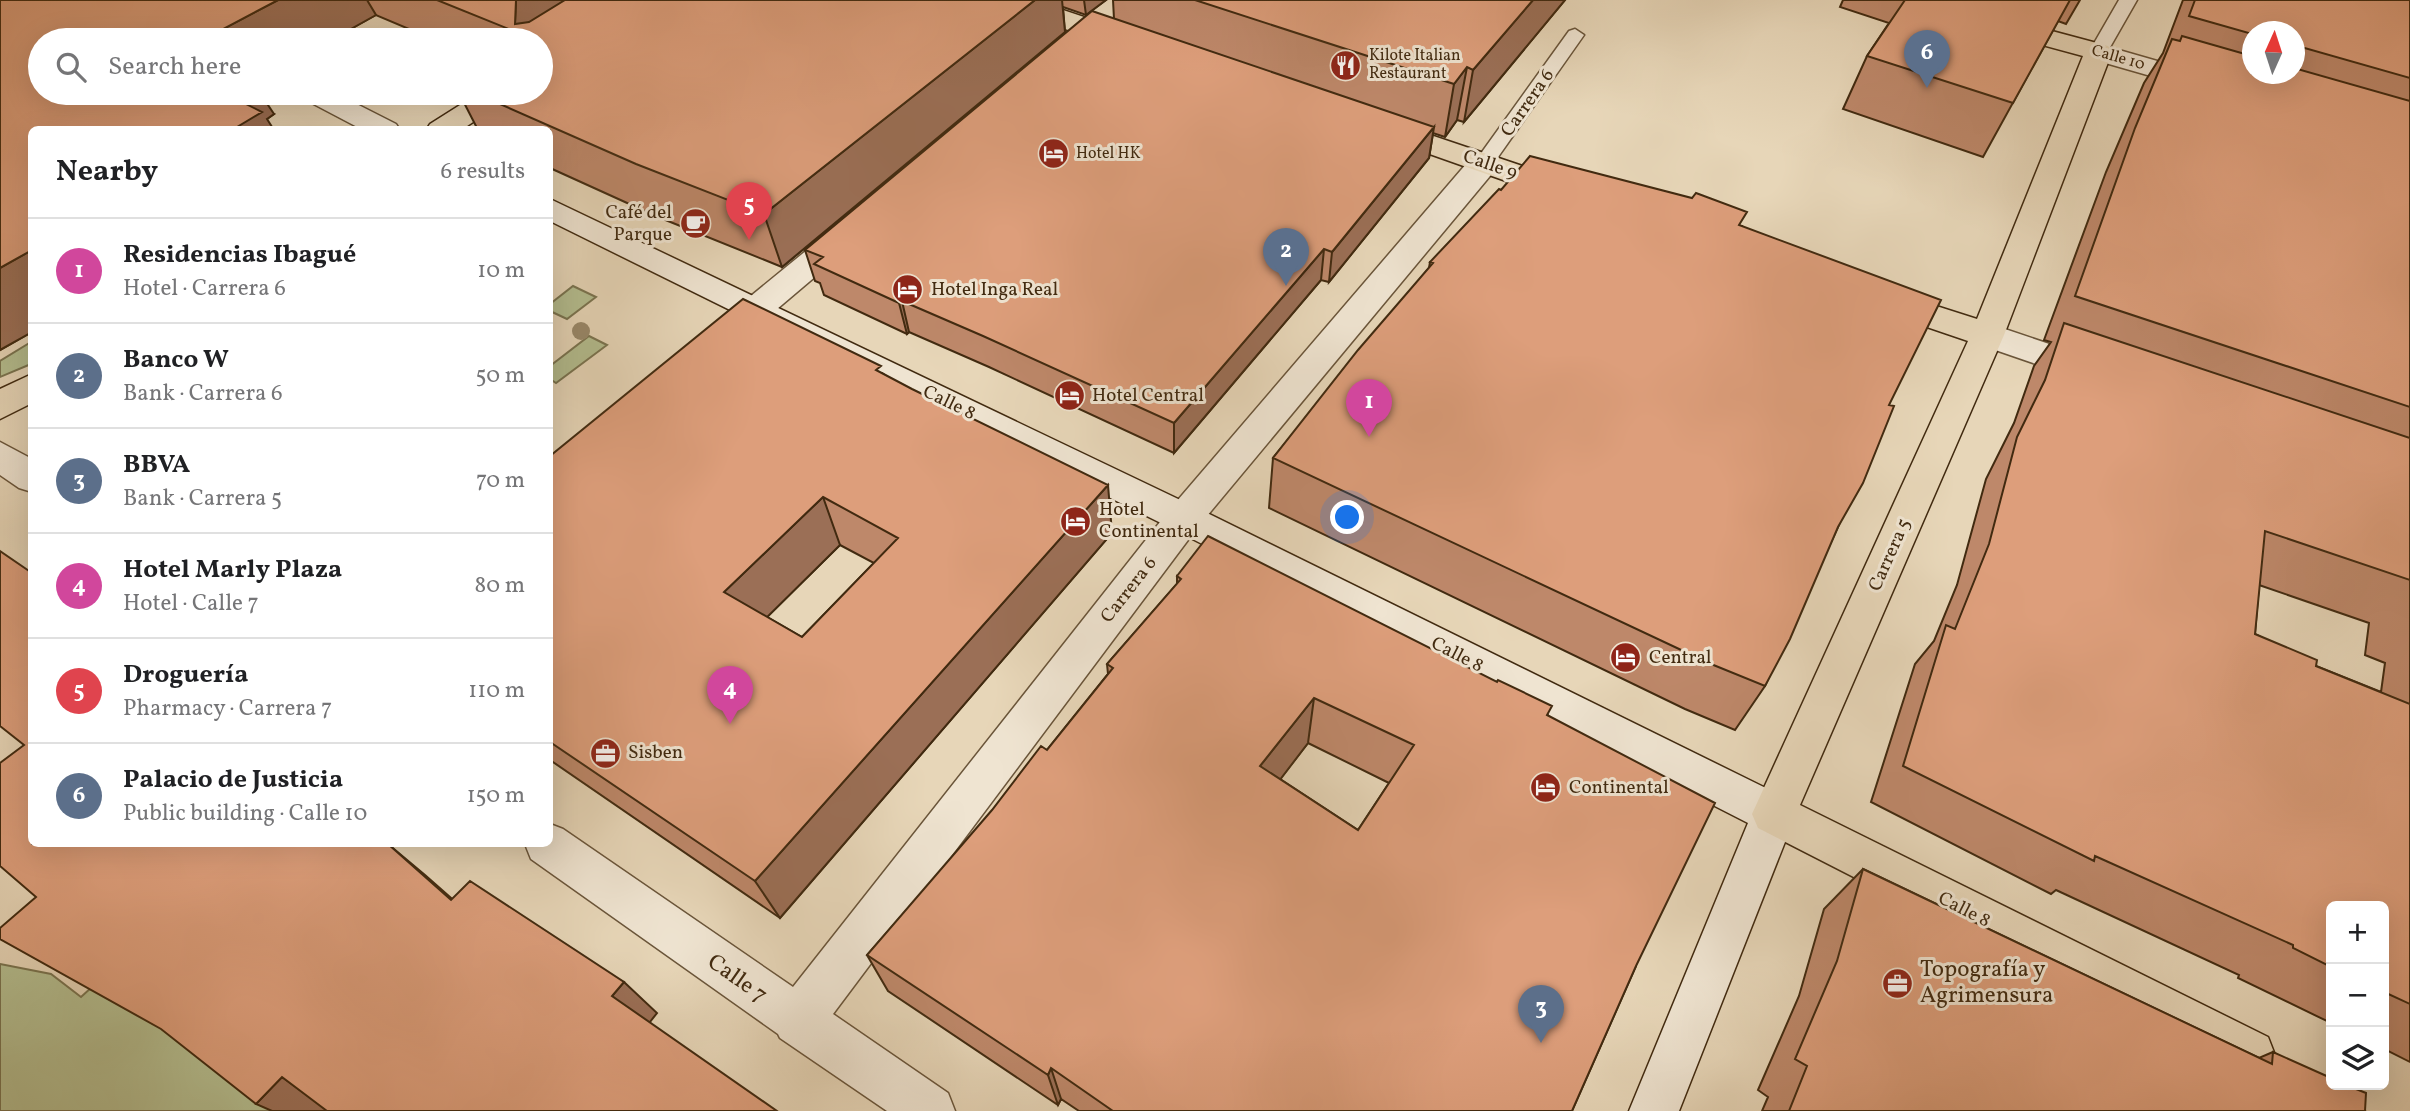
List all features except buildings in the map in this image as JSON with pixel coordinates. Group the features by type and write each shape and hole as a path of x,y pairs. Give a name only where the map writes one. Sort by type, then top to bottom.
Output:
{"main road":[{"path":"1007,0 1156,50"},
{"name":"Calle 10","path":"1906,0 2098,52"},
{"path":"1090,28 1116,7"},
{"name":"Carrera 5","path":"1774,814 1987,335 2098,52"},
{"path":"446,126 479,105"},
{"name":"Calle 9","path":"1353,118 1587,198"},
{"path":"1858,291 1987,335"},
{"path":"0,406 28,388"},
{"name":"Calle 8","path":"1774,814 2285,1073"}],"street":[{"path":"1063,52 1090,28"},
{"name":"Calle 10","path":"2098,52 2228,90"},
{"path":"337,105 378,126"},
{"name":"Carrera 6","path":"797,1021 1184,518 1484,163"},
{"name":"Calle 8","path":"553,210 1184,518 1774,814"},
{"path":"702,353 873,212"},
{"path":"1987,335 2119,380"},
{"path":"0,456 28,475"},
{"name":"Carrera 5","path":"1654,1111 1774,814"},
{"name":"Calle 7","path":"551,847 797,1021 930,1111"}],"lane":[{"name":"Carrera 5","path":"2098,52 2128,0"},
{"name":"Carrera 6","path":"1484,163 1575,35"}],"green space":[{"path":"573,286 596,297 567,319 553,312 553,302"},
{"path":"589,336 607,345 556,383 553,381 553,364"},
{"path":"28,344 28,365 0,377 0,361"},
{"path":"0,964 51,974 81,997 92,987 221,1058 288,1111 0,1111"}],"place":[{"name":"Kilote Italian Restaurant","path":"1346,65"},
{"name":"Palacio de Justicia","path":"1927,88"},
{"name":"Hotel HK","path":"1053,154"},
{"name":"Café del Parque","path":"695,224"},
{"name":"Droguería","path":"749,240"},
{"name":"Banco W","path":"1286,286"},
{"name":"Hotel Inga Real","path":"908,290"},
{"name":"Hotel Central","path":"1069,396"},
{"name":"Residencias Ibagué","path":"1369,437"},
{"name":"Hotel Continental","path":"1076,521"},
{"name":"Central","path":"1626,658"},
{"name":"Hotel Marly Plaza","path":"730,724"},
{"name":"Sisben","path":"605,753"},
{"name":"Continental","path":"1546,788"},
{"name":"Topografía y Agrimensura","path":"1897,983"},
{"name":"BBVA","path":"1541,1043"}]}
